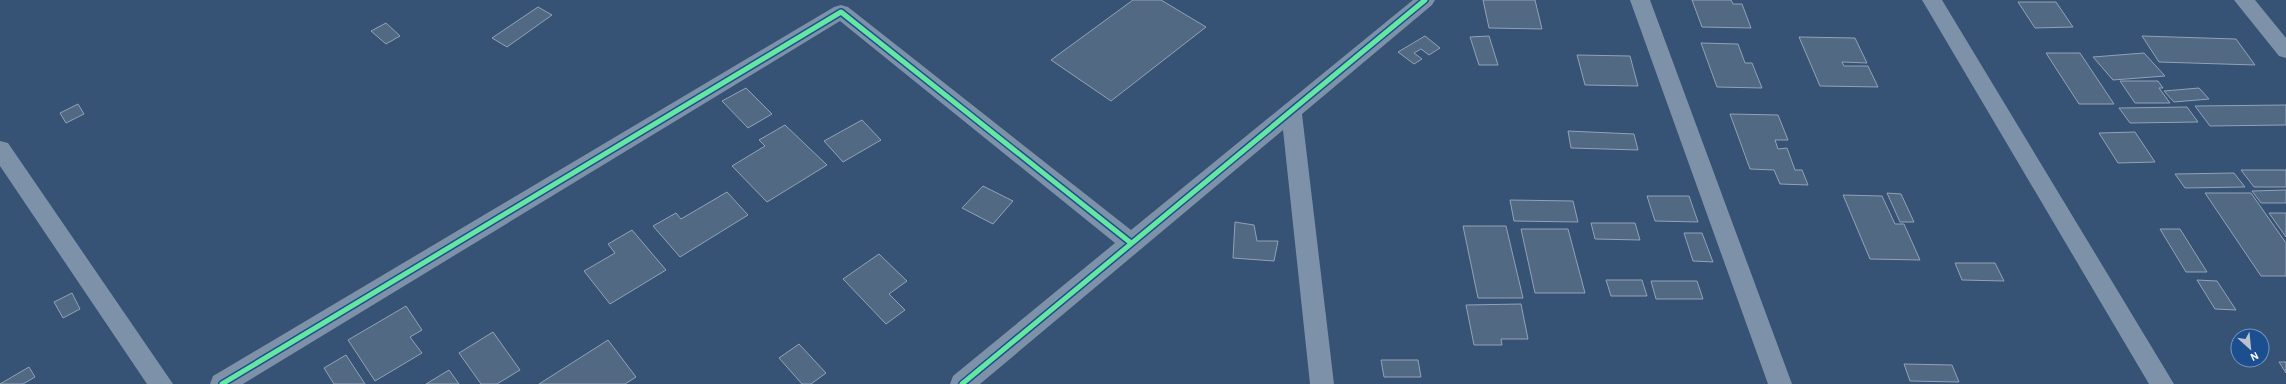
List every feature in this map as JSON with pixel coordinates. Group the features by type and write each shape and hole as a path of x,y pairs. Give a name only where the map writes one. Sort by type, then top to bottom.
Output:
{"street":[{"path":"962,384 1426,0"},
{"path":"1640,0 1780,384"},
{"path":"1932,0 2162,384"},
{"path":"2244,0 2286,51"},
{"path":"222,384 841,12 1131,243"},
{"path":"1291,111 1322,384"},
{"path":"0,149 161,384"}],"building":[{"path":"1133,0 1161,0 1206,27 1111,101 1051,60"},
{"path":"1483,0 1535,0 1542,29 1489,28"},
{"path":"1692,0 1731,0 1733,4 1742,4 1751,28 1702,27"},
{"path":"2018,2 2056,2 2073,27 2035,28"},
{"path":"538,7 552,15 507,47 492,38"},
{"path":"386,23 400,36 386,44 371,31"},
{"path":"1425,36 1440,48 1429,55 1421,49 1414,53 1422,59 1414,64 1398,52"},
{"path":"1489,36 1498,65 1479,65 1470,37"},
{"path":"2142,36 2236,39 2255,65 2159,62"},
{"path":"1799,37 1855,38 1867,63 1842,62 1844,66 1868,66 1878,87 1820,86"},
{"path":"1701,43 1738,44 1745,63 1752,63 1762,88 1717,87"},
{"path":"2046,53 2080,53 2114,104 2079,104"},
{"path":"2144,53 2165,76 2113,80 2093,57"},
{"path":"1577,55 1630,56 1638,86 1585,85"},
{"path":"2120,81 2158,81 2163,88 2159,88 2170,103 2135,103"},
{"path":"746,88 772,114 748,128 722,101"},
{"path":"2199,88 2209,99 2174,102 2164,91"},
{"path":"78,104 84,114 66,123 60,113"},
{"path":"2286,105 2286,125 2210,126 2195,106"},
{"path":"2187,107 2198,122 2130,123 2119,108"},
{"path":"1730,114 1778,115 1788,140 1775,140 1778,149 1787,148 1795,170 1802,170 1808,185 1780,184 1774,170 1750,169"},
{"path":"862,120 881,140 843,162 824,141"},
{"path":"785,125 827,165 767,202 732,166 765,146 759,140"},
{"path":"1568,131 1634,134 1638,150 1571,148"},
{"path":"2135,132 2155,162 2118,163 2099,133"},
{"path":"2241,170 2286,170 2286,187 2254,187"},
{"path":"2234,173 2245,187 2185,188 2175,174"},
{"path":"983,186 1013,201 993,224 962,208"},
{"path":"2286,190 2286,203 2261,203 2252,191"},
{"path":"727,192 748,215 680,257 653,226 676,213 681,219"},
{"path":"1887,193 1901,194 1914,222 1900,222"},
{"path":"2205,193 2251,193 2286,243 2286,276 2261,276"},
{"path":"1843,195 1882,196 1895,224 1904,224 1920,260 1870,259"},
{"path":"1647,196 1689,196 1698,222 1655,221"},
{"path":"1510,200 1573,201 1578,222 1514,221"},
{"path":"2269,213 2286,213 2286,237"},
{"path":"1235,222 1254,225 1257,241 1278,241 1274,261 1233,258"},
{"path":"1591,223 1635,223 1640,240 1595,239"},
{"path":"1463,226 1506,226 1523,298 1478,298"},
{"path":"1521,229 1568,229 1585,293 1535,293"},
{"path":"2160,229 2180,229 2207,272 2186,272"},
{"path":"632,230 666,270 610,304 584,271 615,253 608,244"},
{"path":"1684,233 1702,233 1713,262 1693,261"},
{"path":"879,254 907,281 889,294 905,310 886,324 843,279"},
{"path":"1955,263 1995,263 2004,281 1962,280"},
{"path":"1606,280 1642,280 1647,296 1611,296"},
{"path":"2197,280 2217,281 2236,310 2215,309"},
{"path":"1651,281 1697,281 1703,299 1656,299"},
{"path":"72,293 80,309 63,318 54,302"},
{"path":"1521,304 1528,339 1501,339 1502,345 1474,345 1466,305"},
{"path":"406,306 422,330 410,337 422,353 375,381 348,340"},
{"path":"493,332 520,370 497,384 481,384 459,353"},
{"path":"608,340 636,377 625,384 539,384"},
{"path":"799,344 826,373 811,384 802,384 779,358"},
{"path":"346,355 365,384 334,384 324,368"},
{"path":"1381,360 1418,360 1421,377 1384,377"},
{"path":"2279,362 2286,362 2286,373"},
{"path":"1904,364 1952,365 1959,382 1910,381"},
{"path":"29,367 35,377 23,384 0,384"},
{"path":"449,370 459,384 426,384"}],"cycle path":[{"path":"962,384 1425,0"},
{"path":"222,384 841,12 1131,243"}]}
